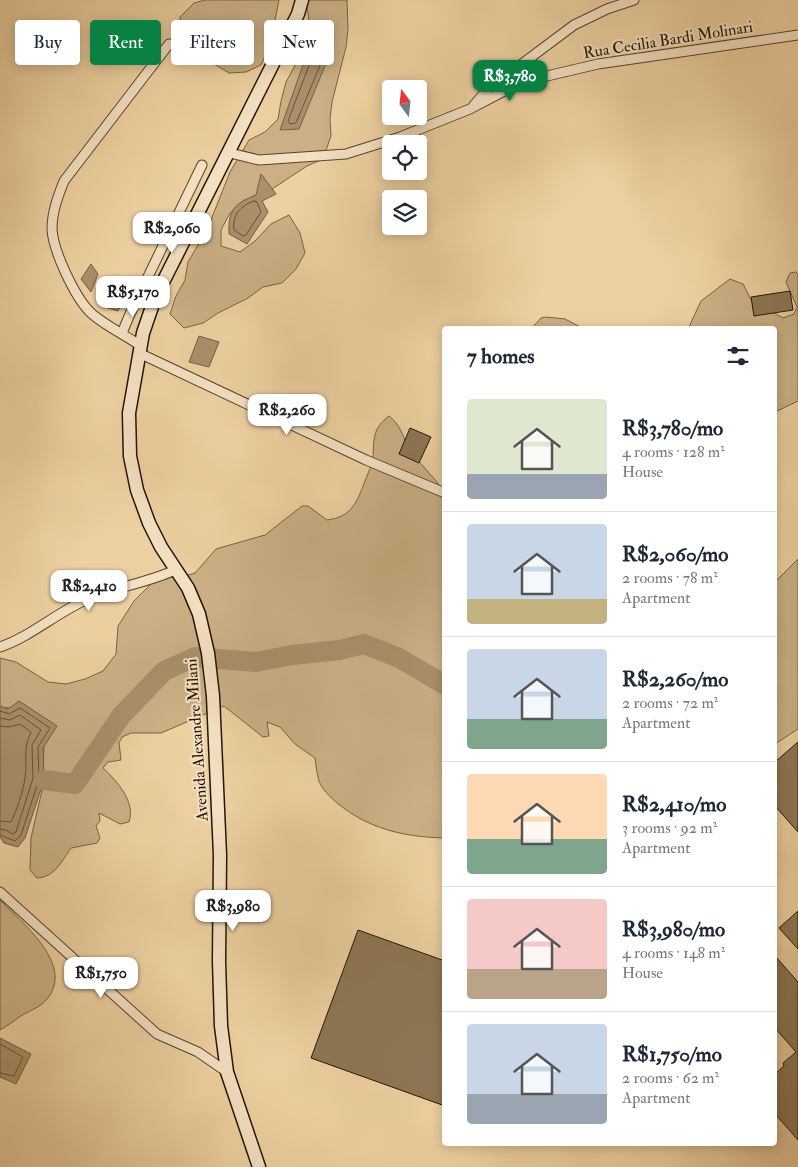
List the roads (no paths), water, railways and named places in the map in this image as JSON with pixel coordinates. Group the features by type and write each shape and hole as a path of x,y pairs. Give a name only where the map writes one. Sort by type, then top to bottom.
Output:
{"street":[{"name":"Avenida Alexandre Milani","path":"259,1167 227,1072 221,1026 219,961 220,855 213,696 208,653 192,596 149,523 137,490 130,456 129,413 143,333 155,298 230,153 298,14 302,0"},
{"path":"470,109 487,90 574,25 607,9 634,0"},
{"name":"Rua Cecilia Bardi Molinari","path":"230,153 259,160 346,154 400,137 470,109 508,89 547,76 598,64 798,35"},
{"path":"169,44 64,181 56,201 52,230 58,255 71,283 90,312 122,333 141,350 366,460 442,493"},
{"path":"122,333 202,165"},
{"path":"0,646 51,621 87,599 162,576 175,570"},
{"path":"0,892 157,1034 198,1052 227,1072"}],"water":[{"path":"303,65 325,65 299,129 280,130"},
{"path":"261,174 276,194 262,201 268,212 247,244 229,234 231,213 242,202 256,195"},
{"path":"91,264 98,274 91,292 81,279"},
{"path":"104,279 128,290 118,311 101,306 98,294"},
{"path":"199,336 219,342 209,367 189,362"},
{"path":"19,701 57,726 43,748 44,780 25,838 18,847 4,843 0,837 0,706 8,709"},
{"path":"0,1038 31,1054 16,1084 0,1077"}],"waterway":[{"path":"44,780 75,784 121,716 164,671 195,657 256,662 292,655 340,650 364,644 399,658 442,683"}]}
